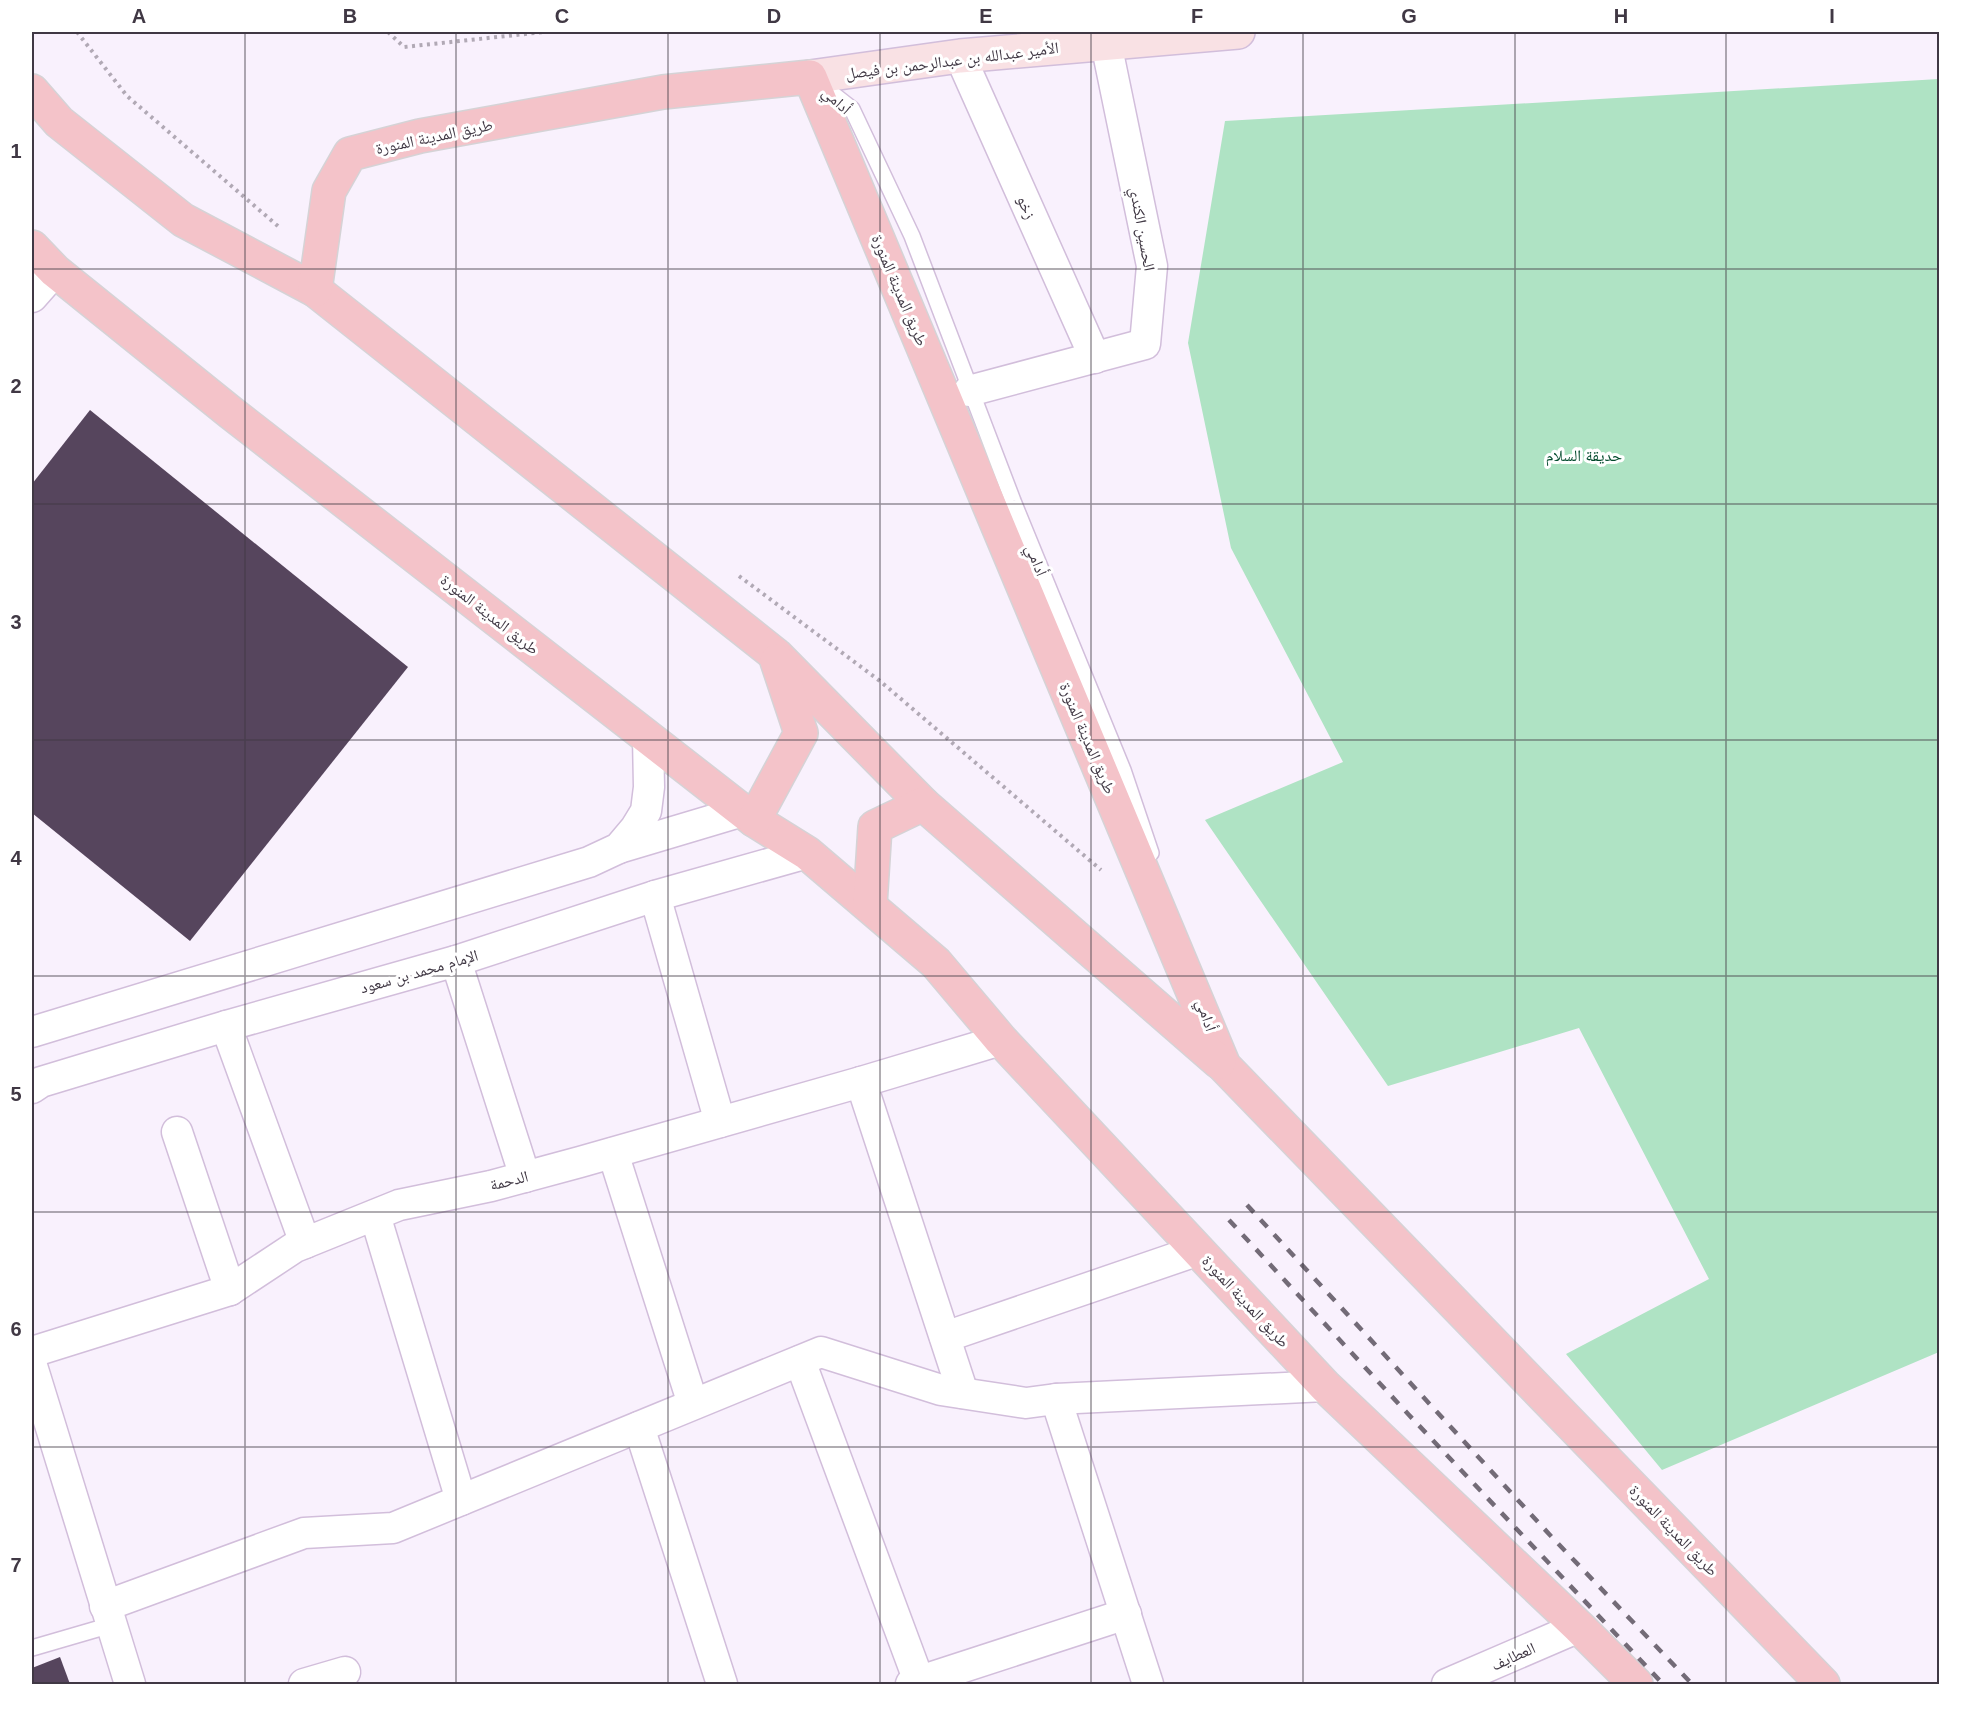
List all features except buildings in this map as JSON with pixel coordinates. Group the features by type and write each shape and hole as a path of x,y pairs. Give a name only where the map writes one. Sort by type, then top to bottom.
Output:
{"main road":[{"name":"الأمير عبدالله بن عبدالرحمن بن فيصل","path":"810,77 960,56 1239,32"},
{"name":"طريق المدينة المنورة","path":"315,290 329,191 350,154 420,136 663,92 810,77 1224,1066"},
{"name":"طريق المدينة المنورة","path":"32,92 59,122 183,220 315,290 776,655 923,804 1224,1066 1823,1684"},
{"name":"طريق المدينة المنورة","path":"32,247 55,271 230,412 749,815 807,853 870,904 936,963 1001,1040 1325,1386 1636,1684"},
{"path":"749,815 801,733 776,655"},
{"path":"870,904 875,827 923,804"}],"street":[{"name":"الحسين الكندي","path":"969,391 1145,344 1152,266 1106,43"},
{"name":"زخو","path":"960,56 1095,358"},
{"path":"32,297 55,271"},
{"path":"619,848 646,811 648,737"},
{"path":"32,1032 589,862 619,848 749,815"},
{"name":"الإمام محمد بن سعود","path":"32,1088 41,1082 226,1026 456,961 655,896 807,853"},
{"path":"655,896 720,1122"},
{"path":"456,961 525,1177"},
{"path":"226,1026 305,1243"},
{"name":"الدحمة","path":"32,1352 230,1290 295,1247 399,1205 525,1177 613,1153 1001,1040"},
{"path":"861,1082 963,1393"},
{"path":"177,1132 230,1290"},
{"path":"613,1153 693,1404"},
{"path":"375,1215 461,1500"},
{"path":"945,1337 1199,1250"},
{"path":"108,1616 303,1533 393,1528 821,1352 941,1390 1026,1404 1056,1399 1325,1386"},
{"path":"800,1361 917,1684 1126,1614"},
{"path":"32,1366 130,1684"},
{"path":"1056,1399 1148,1684"},
{"path":"639,1427 722,1684"},
{"name":"العطايف","path":"1447,1684 1579,1627"},
{"path":"304,1684 345,1672"}],"lane":[{"name":"أدامي","path":"810,77 852,109 912,236 969,391 1123,770 1224,1066"},
{"path":"32,1648 108,1616"}],"path":[{"path":"77,32 127,96 253,206"},
{"path":"388,32 404,47 544,32"}],"green space":[{"name":"حديقة السلام","path":"1939,79 1939,1352 1662,1470 1566,1354 1709,1279 1579,1028 1388,1086 1205,820 1343,762 1231,548 1188,343 1225,121"}],"railway":[{"path":"1247,1205 1549,1534 1692,1684"},
{"path":"1229,1220 1663,1684"}]}
